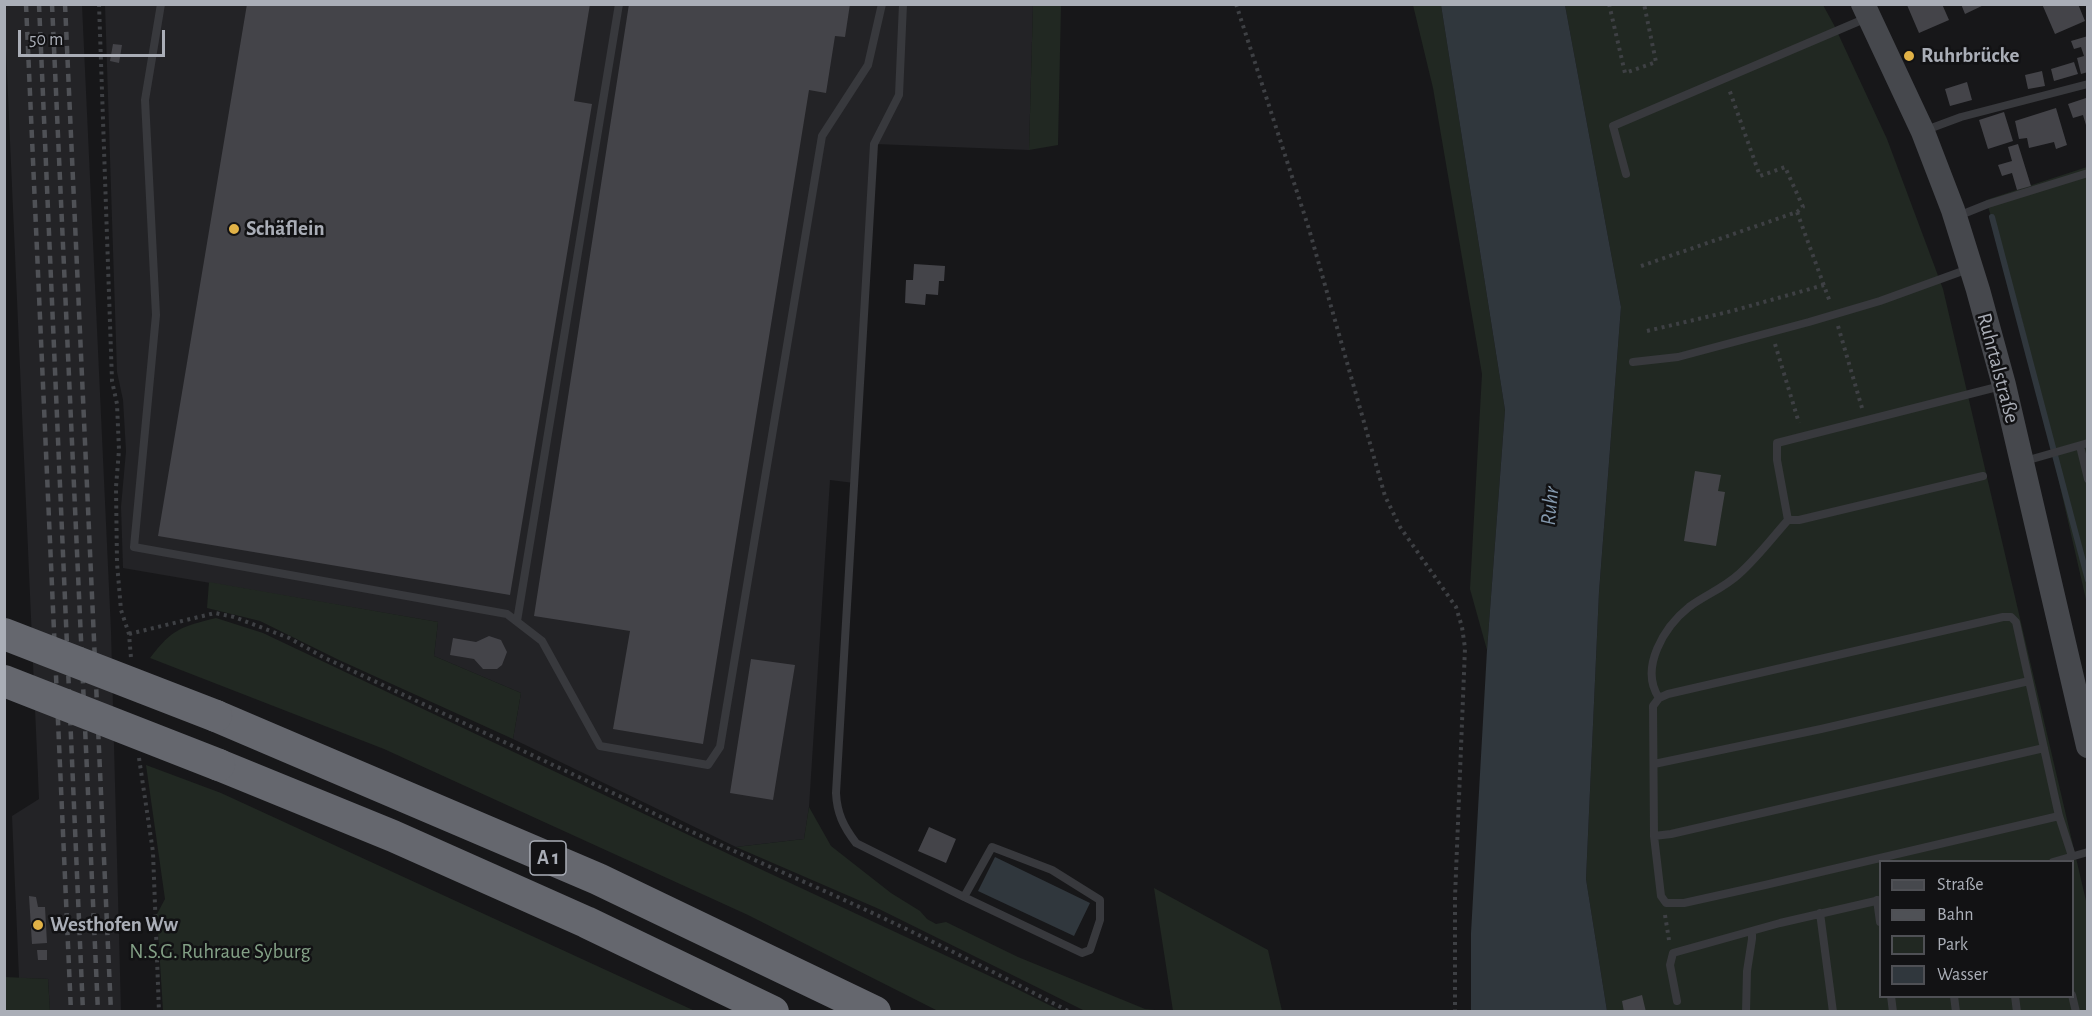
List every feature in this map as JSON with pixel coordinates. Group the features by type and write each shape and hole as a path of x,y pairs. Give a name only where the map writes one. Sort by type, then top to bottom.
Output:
{"highway":[{"name":"A 1","path":"4,634 216,716 598,879 875,1011"},
{"name":"A 1","path":"4,681 219,765 404,841 586,922 773,1011"}],"main road":[{"name":"Ruhrtalstraße","path":"1866,11 1923,132 1955,217 1971,268 2004,385 2088,746"}],"lane":[{"path":"161,4 145,100 156,315 134,547 507,614 542,641 600,746 708,765 720,747 822,136 868,64 882,4"},
{"path":"517,621 619,4"},
{"path":"903,4 899,94 874,144 837,810 844,828 856,843 963,897 1082,953 1090,950 1100,920 1100,900 1052,870 992,847 963,897"},
{"path":"1626,174 1613,126 1725,78 1866,11"},
{"path":"1923,132 1961,117 2088,84"},
{"path":"1955,217 1988,204 2088,173"},
{"path":"1633,362 1678,357 1772,332 1880,301 1971,268"},
{"path":"1788,520 1777,460 1777,443 2004,385"},
{"path":"2021,462 2084,444 2088,479"},
{"path":"1659,698 1654,690 1651,675 1654,655 1665,632 1688,608 1720,589 1739,574 1788,520 1810,518 1983,476"},
{"path":"2059,816 1753,888 1684,903 1666,903 1661,896 1654,836 1653,706 1659,698 1668,694 2003,616 2011,617 2016,622 2059,816 2072,856"},
{"path":"1654,764 1821,729 2029,681"},
{"path":"1654,836 1682,832 2044,748"},
{"path":"2056,860 2088,852"},
{"path":"1677,1000 1670,965 1673,952 1820,913 1879,900"},
{"path":"1820,913 1833,1011"},
{"path":"1746,1011 1747,971 1752,931"}],"path":[{"path":"1236,4 1309,229 1385,496 1400,527 1456,607 1462,627 1465,648 1455,897 1455,1011"},
{"path":"1609,4 1625,73 1656,62 1644,4"},
{"path":"1641,266 1797,212 1803,207 1785,167 1760,176 1725,78"},
{"path":"1647,331 1732,312 1824,285"},
{"path":"1772,332 1803,436"},
{"path":"129,634 215,613 234,617 289,638 323,657 632,802 678,827 811,885 1070,1011"},
{"path":"1666,903 1664,910 1667,935 1673,952"}],"shaded area":[{"path":"4,5 82,5 111,631 121,1011 50,1011 48,979 19,978 12,816 39,799"},
{"path":"105,5 1033,5 1029,150 875,144 854,483 830,480 809,807 804,839 736,847 513,739 521,693 434,656 438,622 123,568 121,507 126,451 123,400 117,372"}],"green space":[{"path":"1033,5 1061,5 1058,145 1029,150"},
{"path":"1413,5 1441,5 1505,410 1487,650 1470,589 1482,374 1433,88"},
{"path":"1565,5 1823,5 1887,139 1943,289 2087,905 2087,1011 1607,1011 1586,879 1599,592 1621,307"},
{"path":"2087,167 2087,604 2021,316 1986,200"},
{"path":"209,582 438,622 434,656 521,693 513,739 339,660 260,621 207,608"},
{"path":"216,618 263,633 1061,1011 938,1011 748,915 384,749 150,658 165,640 178,630"},
{"name":"N.S.G. Ruhraue Syburg","path":"146,765 221,793 695,1011 163,1011 157,914 165,899"},
{"path":"809,807 831,846 891,893 920,911 927,919 936,924 946,922 1018,957 1145,1009 1164,1011 1085,1011 879,909 736,847 804,839"},
{"path":"1154,888 1268,950 1282,1011 1173,1011"},
{"path":"5,977 48,979 50,1011 5,1011"}],"water":[{"name":"Ruhr","path":"1441,5 1565,5 1621,307 1599,592 1586,879 1607,1011 1471,1011 1471,933 1487,650 1505,410"},
{"path":"995,857 1090,903 1074,936 978,891"}],"building":[{"path":"247,4 590,4 574,101 592,104 510,595 158,536"},
{"path":"629,4 850,4 845,37 835,36 826,93 809,90 703,744 613,729 630,631 534,616"},
{"path":"1942,4 1949,20 1919,33 1907,5"},
{"path":"1961,4 1986,4 1965,14"},
{"path":"2042,4 2078,4 2085,21 2055,34"},
{"path":"2088,36 2088,72 2081,74 2077,58 2084,56 2081,47 2074,49 2071,41"},
{"path":"113,44 122,45 119,63 110,61"},
{"path":"2074,62 2078,74 2054,81 2051,69"},
{"path":"2042,71 2045,86 2028,89 2025,75"},
{"path":"1967,82 1972,100 1950,106 1945,89"},
{"path":"2086,98 2088,124 2086,125 2083,115 2073,118 2068,104"},
{"path":"2056,108 2067,145 2056,149 2054,142 2029,148 2027,138 2019,139 2015,121"},
{"path":"2004,112 2013,141 1988,149 1979,120"},
{"path":"2018,144 2031,186 2017,190 2012,173 2002,176 1998,165 2012,161 2008,147"},
{"path":"914,264 945,266 944,281 939,281 938,295 926,294 925,305 905,303 906,280 913,280"},
{"path":"1695,471 1721,475 1718,491 1725,492 1716,546 1684,541"},
{"path":"489,636 501,640 507,652 502,665 497,669 483,669 474,659 450,655 453,638 476,642"},
{"path":"751,659 795,665 773,800 730,793"},
{"path":"929,827 956,839 946,863 918,851"},
{"name":"Westhofen Ww","path":"29,896 36,897 38,907 45,907 47,943 32,944"},
{"path":"37,950 47,950 47,960 38,960"},
{"path":"1642,995 1646,1012 1624,1012 1622,1001"}],"waterway":[{"path":"1992,217 2088,580"}],"railway":[{"path":"26,4 71,1012"},
{"path":"39,4 83,1012"},
{"path":"52,4 98,1012"},
{"path":"65,4 111,1012"}],"place":[{"name":"Ruhrbrücke","path":"1909,56"},
{"name":"Schäflein","path":"234,229"},
{"name":"Westhofen Ww","path":"38,925"}]}
